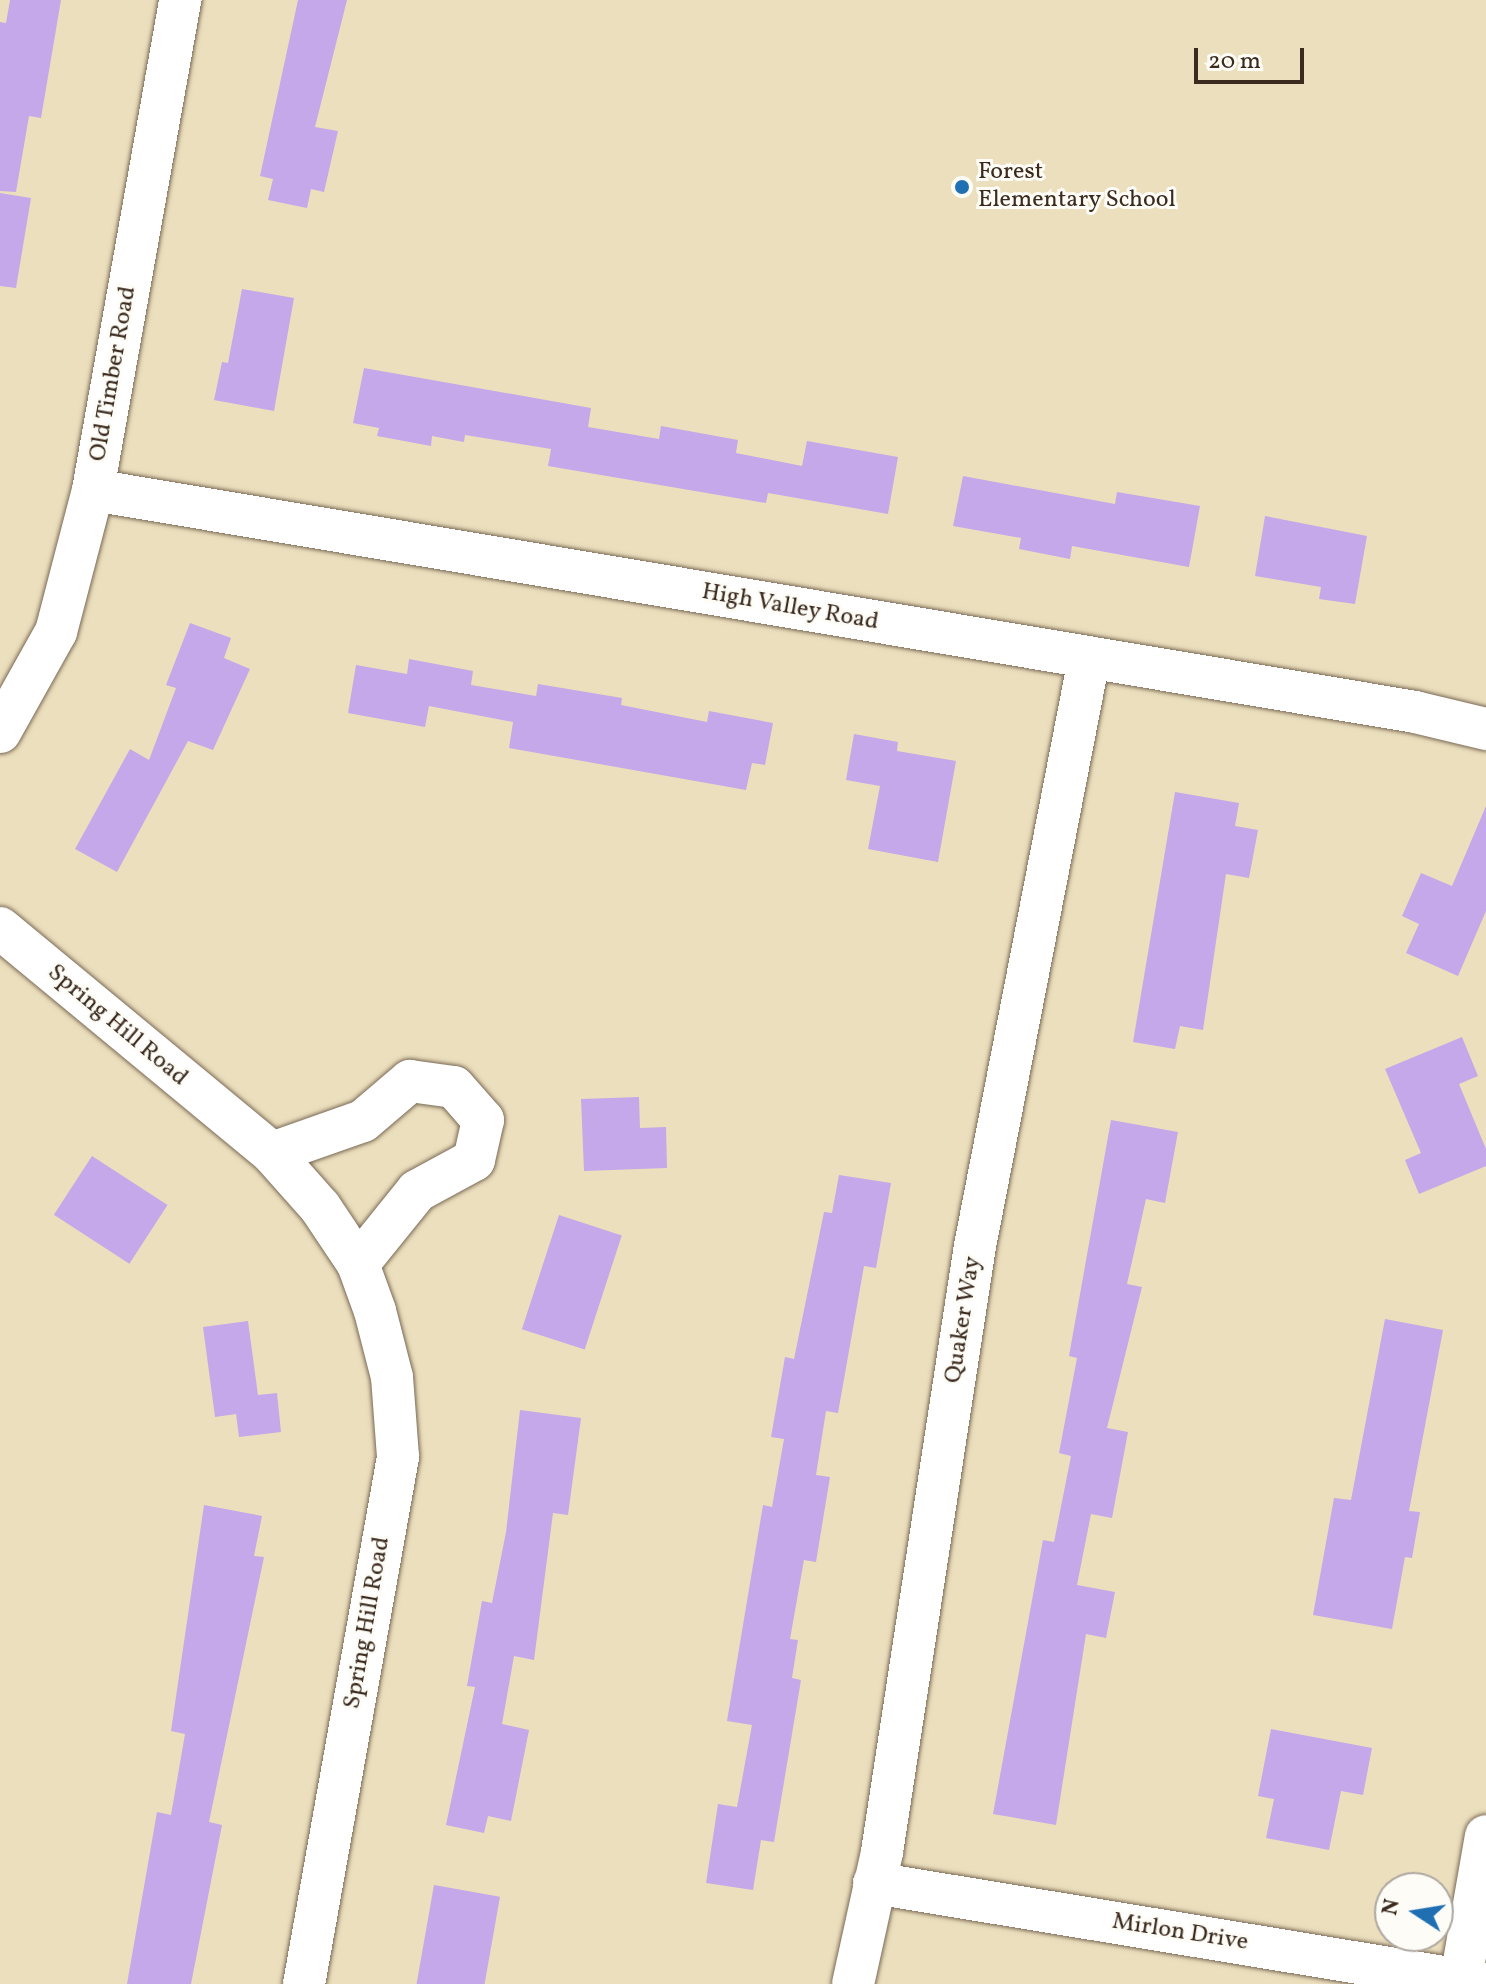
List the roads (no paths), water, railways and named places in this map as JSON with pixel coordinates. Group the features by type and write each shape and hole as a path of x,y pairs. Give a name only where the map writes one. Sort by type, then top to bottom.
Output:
{"street":[{"name":"Old Timber Road","path":"0,732 56,632 93,490 180,0"},
{"name":"High Valley Road","path":"93,490 1486,729"},
{"name":"Quaker Way","path":"853,1984 874,1883 975,1246 1089,659"},
{"name":"Spring Hill Road","path":"0,928 272,1153 320,1207 358,1264 392,1377 398,1457 304,1984"},
{"path":"272,1153 363,1121 410,1081 454,1087 483,1120 474,1160 417,1191 358,1264"},
{"path":"1473,1982 1486,1836"},
{"name":"Mirlon Drive","path":"874,1883 1473,1982"}],"place":[{"name":"Forest Elementary School","path":"962,187"}]}
